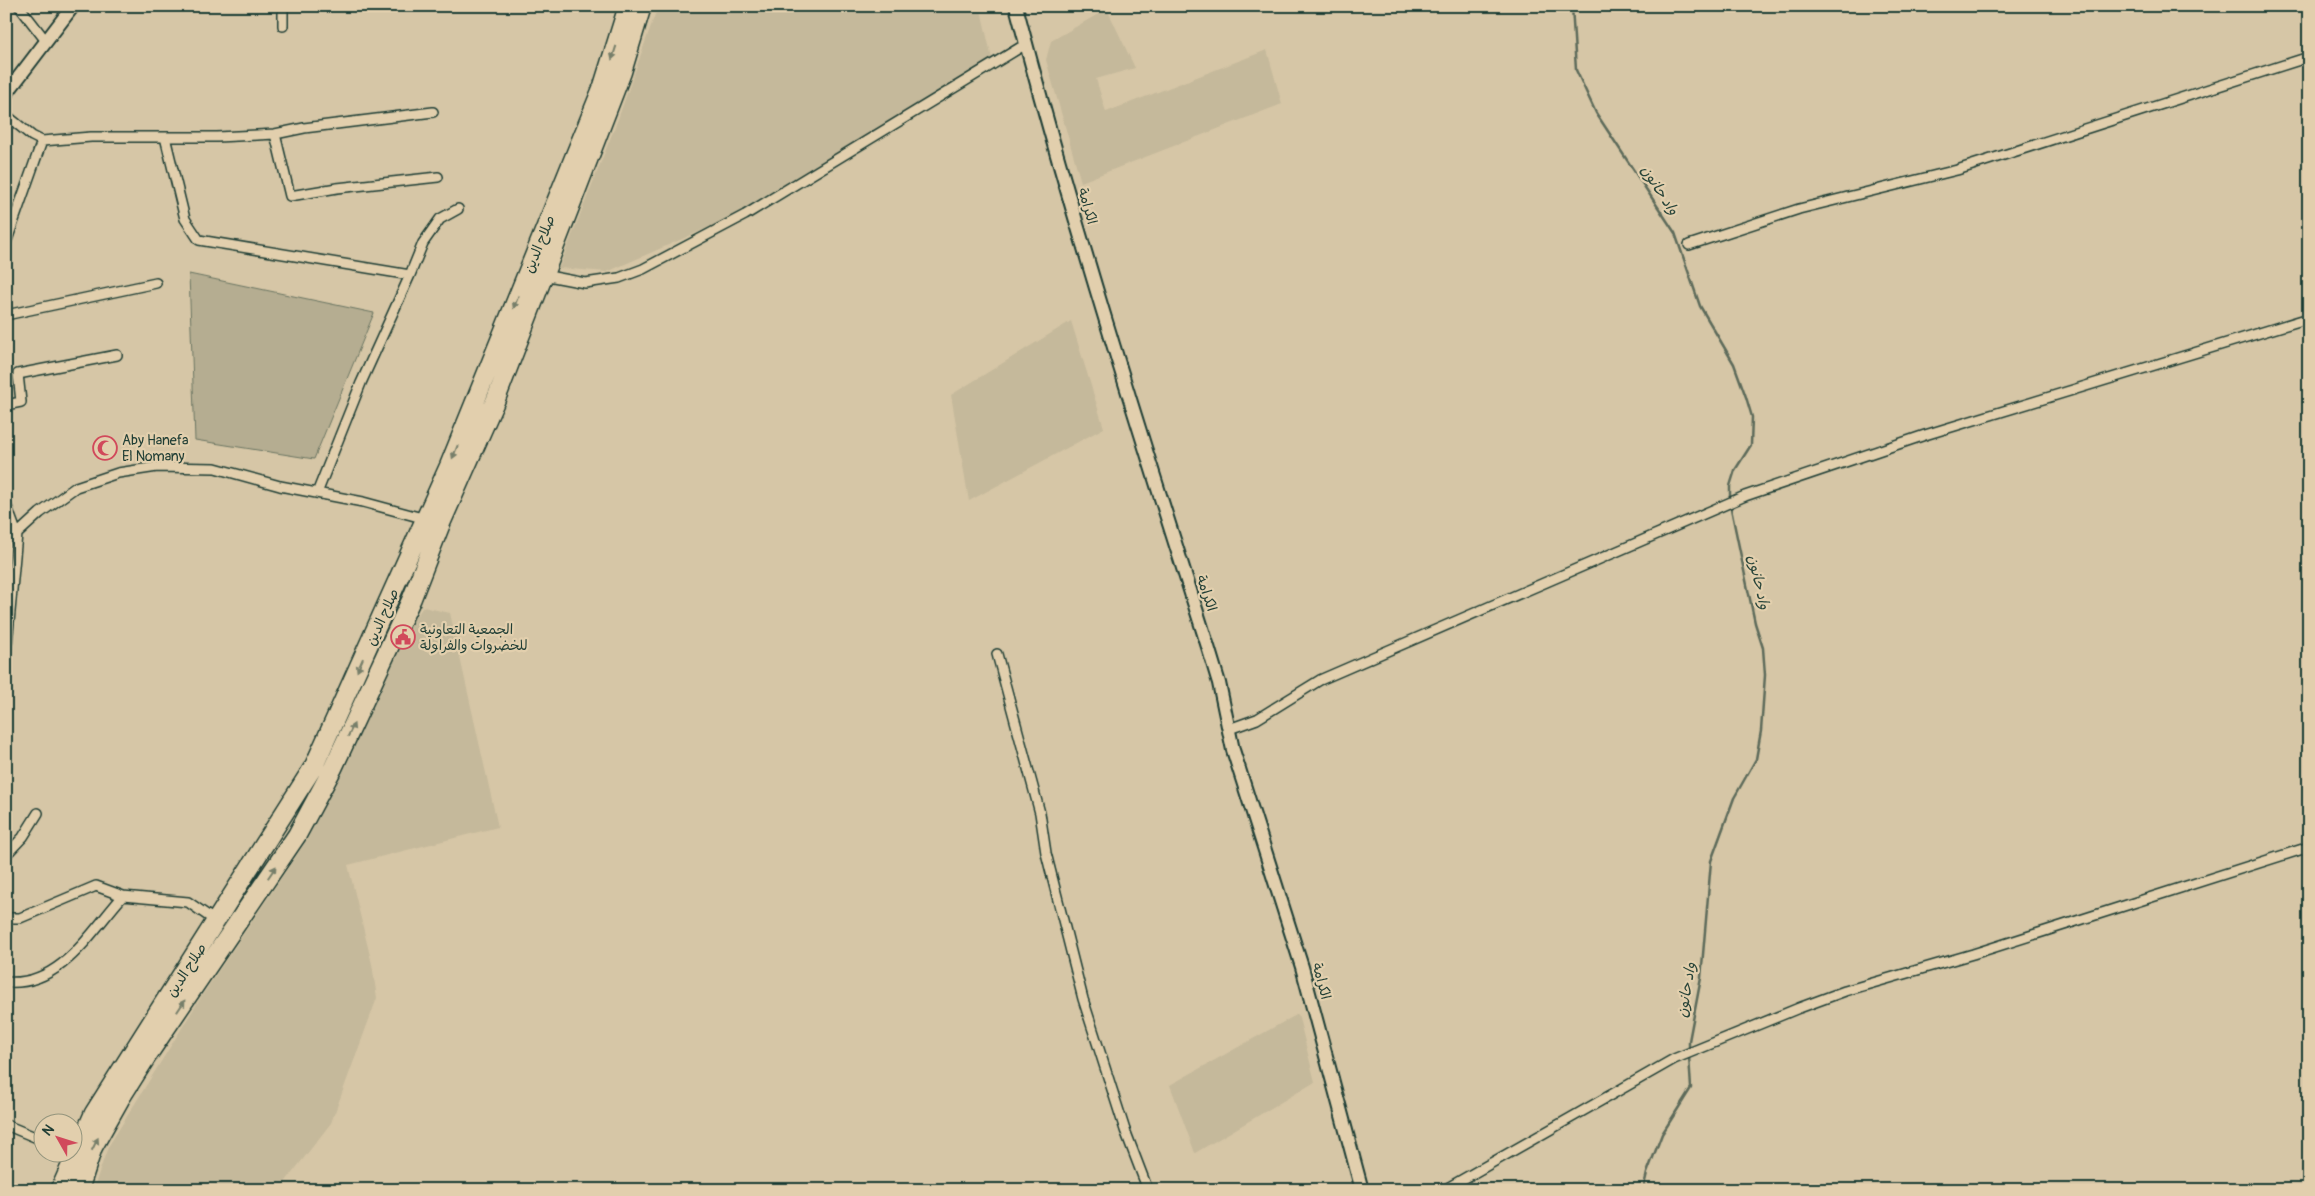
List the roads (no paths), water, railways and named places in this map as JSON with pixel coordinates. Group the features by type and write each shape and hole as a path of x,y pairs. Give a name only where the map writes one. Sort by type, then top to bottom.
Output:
{"highway":[{"name":"صلاح الدين","path":"82,1136 94,1113 217,922 314,766 449,466 603,86 628,6"},
{"name":"صلاح الدين","path":"79,1190 93,1146 120,1099 218,950 236,927 297,835 333,768 423,572 442,521 496,399 622,72 642,6"},
{"name":"صلاح الدين","path":"60,1190 69,1164"}],"main road":[{"path":"6,94 73,6"},
{"name":"الكرامة","path":"1016,6 1117,362 1212,658 1233,750 1302,967 1362,1190"}],"street":[{"path":"19,6 46,42"},
{"path":"283,6 283,26"},
{"path":"543,275 585,283 619,278 643,269 745,215 1026,44"},
{"path":"1689,244 1800,208 1957,170 2309,57"},
{"path":"6,115 32,136 42,141 91,137 165,138 275,134 304,128 433,112"},
{"path":"275,134 290,196 337,188 438,177"},
{"path":"165,138 185,219 199,240 410,275"},
{"path":"6,243 42,141"},
{"path":"317,493 361,383 423,243 440,219 458,208"},
{"path":"6,315 156,283"},
{"path":"1229,729 1257,719 1320,680 1722,505 1944,429 2309,318"},
{"path":"6,405 22,402 18,374 117,355"},
{"path":"6,539 16,534 40,513 76,487 118,473 157,467 216,468 280,486 363,502 426,519"},
{"path":"6,504 16,534 9,595 6,654"},
{"path":"997,654 1040,813 1046,853 1083,999 1125,1130 1148,1190"},
{"path":"6,855 23,837 38,813"},
{"path":"1444,1190 1680,1056 1845,991 1973,954 2309,847"},
{"path":"6,918 20,918 96,886 124,896 188,902 217,922"},
{"path":"6,982 41,977 78,952 124,896"},
{"path":"6,1126 32,1136"}],"waterway":[{"name":"واد حانون","path":"1572,6 1576,70 1596,113 1675,233 1700,306 1734,364 1746,397 1752,417 1751,445 1735,470 1730,486 1730,499"},
{"name":"واد حانون","path":"1689,1050 1701,978 1711,861 1734,798 1756,759 1761,731 1765,675 1763,648 1755,623 1730,504"},
{"name":"واد حانون","path":"1643,1190 1647,1173 1662,1134 1691,1088 1689,1056"}],"place":[{"name":"Aby Hanefa El Nomany","path":"105,448"},
{"name":"الجمعية التعاونية للخضروات والفراولة","path":"403,637"}]}
